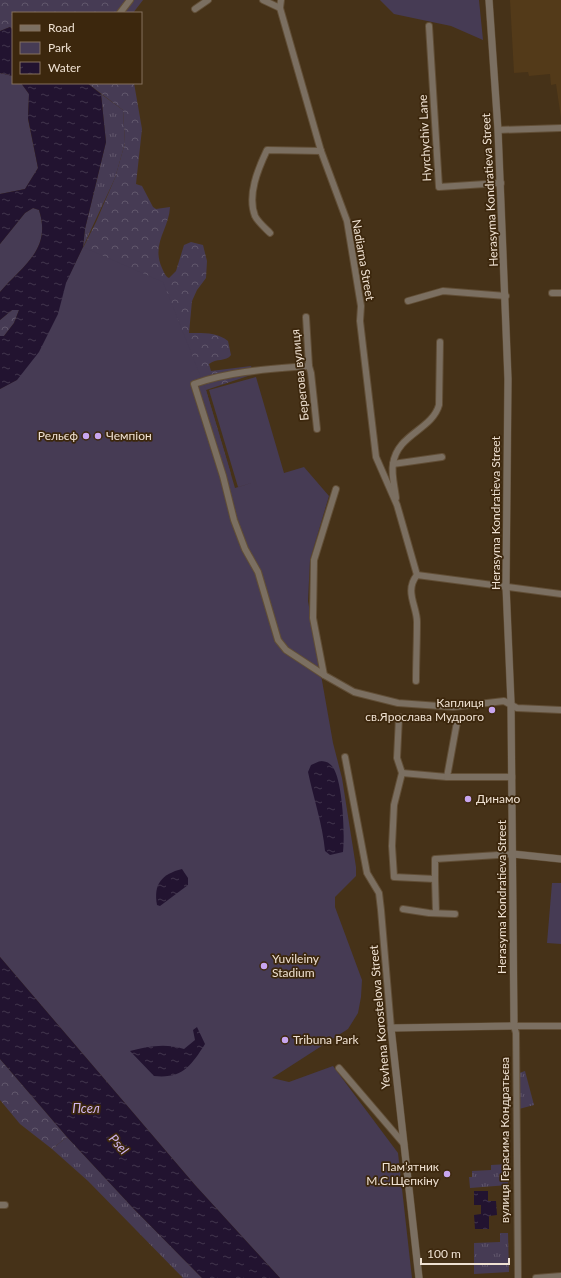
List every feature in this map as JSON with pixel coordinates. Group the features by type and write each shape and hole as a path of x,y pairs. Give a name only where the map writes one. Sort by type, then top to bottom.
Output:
{"street":[{"path":"121,12 130,0"},
{"path":"195,10 208,0"},
{"path":"263,0 280,8"},
{"name":"Nadiarna Street","path":"281,0 280,8 321,151 347,221 360,306 360,321 376,457 397,505 417,575"},
{"name":"Herasyma Kondratieva Street","path":"488,0 498,130 506,296 508,380 506,586 511,703 514,1026"},
{"name":"Hyrchychiv Lane","path":"429,26 439,187 501,183"},
{"path":"498,130 561,128"},
{"path":"270,233 255,217 253,201 256,173 267,150 321,151"},
{"path":"408,301 443,291 506,296"},
{"path":"552,293 561,293"},
{"name":"Берегова вулиця","path":"306,317 308,366 311,373 317,429"},
{"path":"392,464 403,441 436,415 439,405 440,342"},
{"path":"308,366 255,371 208,379 194,384 223,476 234,520 245,549 258,572 278,640 286,650 324,675 354,692 398,703 454,707 504,701 511,703 517,708 561,710"},
{"path":"392,464 442,457"},
{"name":"Nadiarna Street","path":"392,464 397,505"},
{"path":"324,675 313,618 314,560 336,489"},
{"path":"416,681 417,620 411,602 412,581 417,575 561,594"},
{"path":"399,717 397,758 402,773 394,805 394,877 435,879"},
{"path":"448,778 457,722"},
{"name":"Yevhena Korostelova Street","path":"345,758 367,873 379,893 382,910 391,1028 419,1278"},
{"path":"402,773 448,778 512,778"},
{"path":"436,913 435,859 513,854 561,859"},
{"path":"403,909 455,914"},
{"name":"вулиця Герасима Кондратьєва","path":"514,1026 516,1040 518,1278"},
{"path":"391,1028 561,1026"},
{"path":"339,1068 404,1144"},
{"path":"536,1278 561,1276"}],"shaded area":[{"path":"510,0 561,0 561,118 556,84 551,85 550,74 529,76 528,72 514,73"}],"green space":[{"path":"0,0 143,0 134,12 12,12 12,29 10,27 0,31"},
{"path":"380,0 479,0 483,40 451,26 394,14"},
{"path":"0,73 12,76 12,84 22,84 29,94 28,119 38,168 25,189 0,194"},
{"path":"88,84 134,84 142,129 136,184 142,186 153,207 156,209 170,207 158,251 162,268 169,278 176,271 184,245 191,242 203,245 207,261 206,278 197,290 192,301 189,333 205,333 215,335 228,341 231,355 226,359 209,364 211,371 251,366 254,374 206,390 231,474 42,370 0,389 17,380 96,222 115,178 125,143 123,110"},
{"path":"101,94 123,110 125,143 115,178 83,247 85,229 106,142"},
{"path":"33,208 39,210 42,224 38,247 33,256 0,292 0,244 25,213"},
{"path":"83,247 163,282 206,390 235,488 262,480 238,487 209,390 256,377 284,473 304,467 329,496 310,560 308,601 333,743 342,778 356,867 356,876 335,897 335,907 362,980 361,997 358,1013 348,1029 272,1078 289,1082 333,1066 398,1153 412,1278 280,1278 195,1185 0,957 0,389 17,380 58,314 66,283"},
{"path":"12,310 19,310 14,323 4,336 0,336 0,320"},
{"path":"552,883 561,883 561,944 547,943"},
{"path":"0,1059 67,1137 52,1149 20,1124 0,1100"},
{"path":"525,1071 534,1105 519,1109 519,1073"},
{"path":"67,1137 133,1208 202,1278 183,1278 88,1181 52,1149"},
{"path":"509,1164 508,1185 470,1188 469,1177 472,1177 472,1171 491,1170 491,1165"},
{"path":"500,1233 508,1233 509,1272 474,1274 474,1243 500,1242"}],"water":[{"path":"10,27 12,29 12,76 0,73 0,31"},
{"path":"22,84 88,84 101,94 106,142 85,229 83,247 66,283 58,314 39,352 17,380 0,389 0,336 4,336 14,323 19,310 12,310 0,320 0,292 33,256 38,247 41,236 42,224 39,210 33,208 25,213 0,244 0,194 25,189 38,168 28,118 29,94"},
{"path":"320,761 329,763 335,771 341,793 344,833 343,852 330,855 325,851 320,821 308,772 311,765"},
{"path":"182,869 188,878 188,885 160,906 157,905 156,891 160,881 169,874"},
{"name":"Псел","path":"0,957 195,1185 280,1278 202,1278 133,1208 67,1137 0,1059"},
{"path":"197,1027 205,1044 190,1065 179,1073 154,1076 130,1051 157,1046 170,1046 184,1049 195,1040 193,1030"},
{"path":"474,1191 488,1191 488,1201 496,1201 497,1215 489,1216 489,1229 475,1229 474,1215 481,1214 481,1205 474,1205"}],"place":[{"name":"Рельєф","path":"86,436"},
{"name":"Чемпіон","path":"98,436"},
{"name":"Каплиця св.Ярослава Мудрого","path":"492,710"},
{"name":"Динамо","path":"468,799"},
{"name":"Yuvileiny Stadium","path":"264,966"},
{"name":"Tribuna Park","path":"285,1040"},
{"name":"Пам’ятник М.С.Щепкіну","path":"447,1174"}],"water label":[{"name":"Psel","path":"119,1144"}]}
